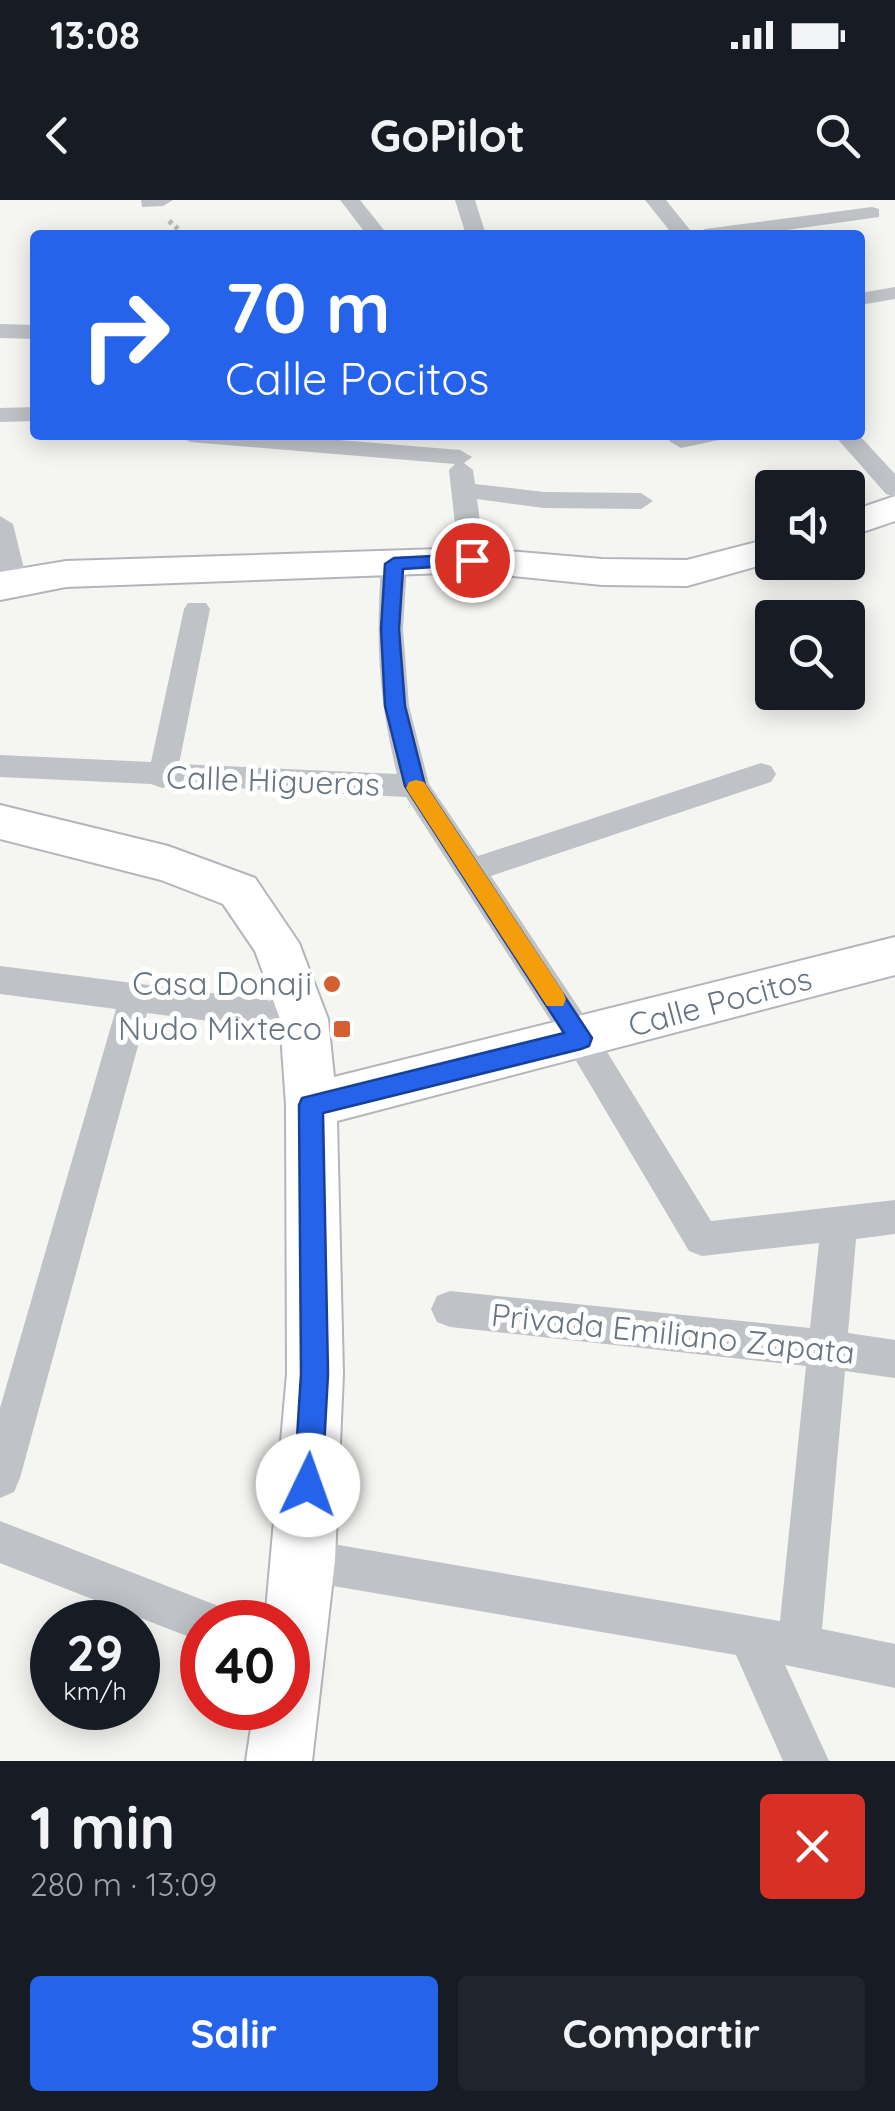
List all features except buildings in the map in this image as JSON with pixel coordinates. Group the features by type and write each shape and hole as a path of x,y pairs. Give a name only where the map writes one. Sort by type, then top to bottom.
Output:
{"street":[{"path":"350,200 374,230"},
{"path":"465,200 474,230"},
{"path":"655,200 680,230"},
{"path":"743,230 872,213"},
{"path":"865,298 895,293"},
{"path":"0,331 30,332"},
{"path":"0,415 30,414"},
{"path":"251,440 460,457"},
{"path":"443,440 460,457 472,560"},
{"path":"851,440 895,489"},
{"path":"464,490 544,500 641,501"},
{"path":"865,519 895,508"},
{"path":"0,524 7,584 66,574 472,560 602,572 688,573 755,555"},
{"path":"394,564 390,629 395,706 416,786"},
{"path":"162,777 197,610"},
{"name":"Calle Higueras","path":"0,766 162,777 416,786 581,1038 702,1240 895,1217"},
{"path":"470,871 761,774"},
{"path":"0,822 168,864 239,891 276,944 304,1019 311,1105 314,1374 299,1600"},
{"name":"Calle Pocitos","path":"311,1105 895,956"},
{"path":"0,980 304,1019"},
{"path":"0,1478 136,995"},
{"path":"799,1649 838,1223"},
{"name":"Privada Emiliano Zapata","path":"450,1309 828,1348 895,1359"},
{"path":"0,1542 180,1612"},
{"path":"304,1560 749,1636 895,1666"},
{"path":"749,1636 806,1761"},
{"path":"278,1761 282,1730"}],"slow traffic":[{"path":"416,788 555,999"}],"place":[{"name":"Casa Donaji","path":"332,984"},
{"name":"Nudo Mixteco","path":"342,1029"}],"route":[{"path":"308,1485 314,1374 311,1105 581,1038 416,786 395,706 390,629 394,564 472,560"}]}
